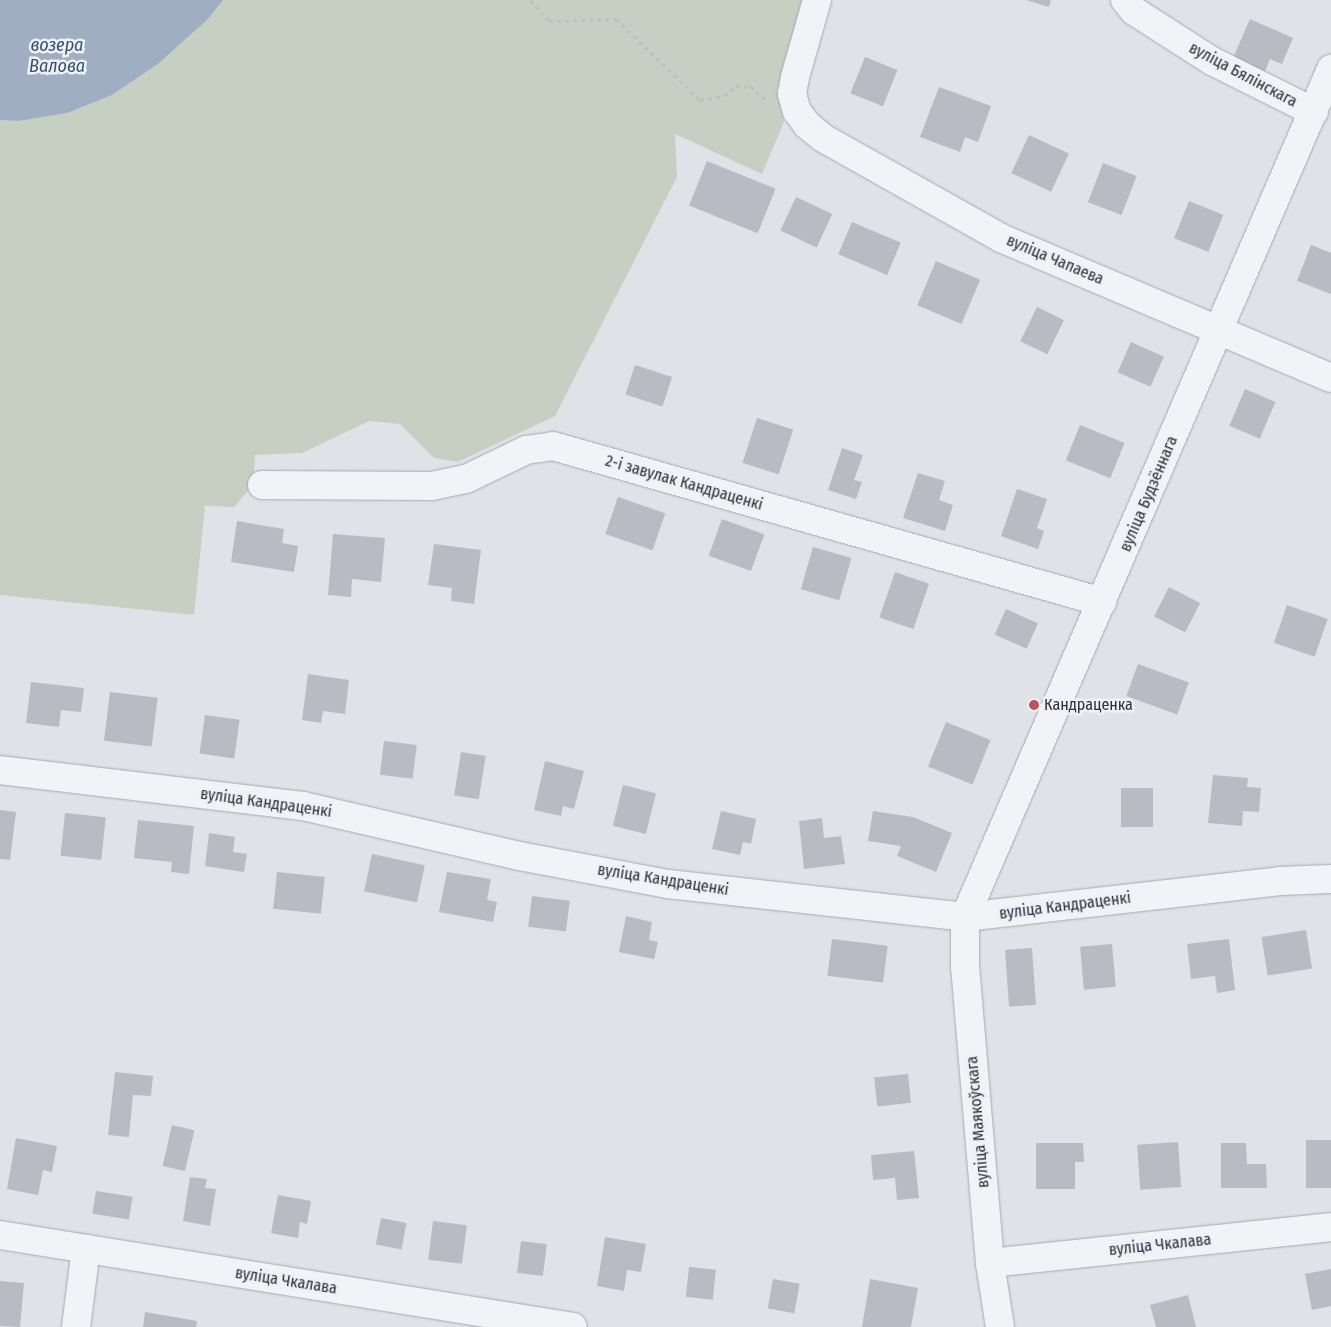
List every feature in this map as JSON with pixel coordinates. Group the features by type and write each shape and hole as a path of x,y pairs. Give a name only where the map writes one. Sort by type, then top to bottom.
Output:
{"street":[{"path":"795,103 795,77 817,0"},
{"name":"вуліца Бялінскага","path":"1125,0 1134,11 1212,61 1314,112"},
{"name":"вуліца Будзённага","path":"965,917 1331,70"},
{"name":"вуліца Чапаева","path":"795,103 807,125 851,156 1001,238 1331,378"},
{"name":"2-і завулак Кандраценкі","path":"262,485 432,486 466,479 526,450 554,446 1102,602"},
{"name":"вуліца Кандраценкі","path":"0,770 303,806 520,856 668,884 965,917 1280,881 1331,880"},
{"name":"вуліца Маякоўскага","path":"965,917 965,967 990,1263 1000,1327"},
{"name":"вуліца Чкалава","path":"990,1263 1331,1227"},
{"name":"вуліца Чкалава","path":"0,1235 86,1248 507,1322 573,1327"},
{"path":"76,1327 86,1248"}],"path":[{"path":"530,0 549,21 616,19 700,100 724,96 736,86 750,86 764,99 795,103"}],"green space":[{"path":"223,0 803,0 777,91 784,122 762,174 675,134 677,177 555,416 458,462 434,458 400,424 369,421 302,453 255,455 253,485 234,507 205,506 194,615 0,595 0,120 18,121 112,95 158,64 207,20"}],"water":[{"name":"возера Валова","path":"0,0 223,0 207,20 158,64 112,95 67,113 18,121 0,120"}],"building":[{"path":"1026,0 1051,0 1049,7"},
{"path":"1250,19 1293,38 1282,64 1270,59 1265,72 1233,58"},
{"path":"865,57 897,70 883,106 850,93"},
{"path":"939,87 991,106 978,142 965,137 960,152 920,137"},
{"path":"1029,135 1069,154 1051,192 1011,173"},
{"path":"707,161 776,189 758,233 689,206"},
{"path":"1103,163 1137,176 1122,215 1088,202"},
{"path":"796,197 832,214 817,247 780,231"},
{"path":"1189,201 1223,215 1208,252 1174,238"},
{"path":"852,222 901,243 887,275 838,254"},
{"path":"1311,245 1331,253 1331,294 1297,281"},
{"path":"936,261 980,280 961,324 917,305"},
{"path":"1037,307 1064,320 1047,354 1020,341"},
{"path":"1131,342 1164,357 1150,387 1118,372"},
{"path":"635,365 672,377 663,407 625,394"},
{"path":"1245,389 1275,402 1260,439 1229,426"},
{"path":"757,418 793,430 779,474 742,463"},
{"path":"1080,425 1125,443 1110,478 1066,460"},
{"path":"842,448 863,455 854,480 862,482 856,499 828,490"},
{"path":"918,473 945,481 939,500 953,505 945,531 903,518"},
{"path":"1017,489 1047,499 1037,528 1044,531 1038,549 1001,536"},
{"path":"618,497 665,513 653,550 605,534"},
{"path":"722,519 764,534 751,571 709,556"},
{"path":"237,521 284,529 282,543 298,546 294,572 231,562"},
{"path":"333,534 385,538 381,582 352,579 351,597 328,595"},
{"path":"434,544 481,550 474,604 451,601 452,588 428,585"},
{"path":"813,547 851,558 839,600 801,589"},
{"path":"895,572 929,584 913,629 879,617"},
{"path":"1169,587 1200,603 1185,632 1154,616"},
{"path":"1287,605 1328,619 1315,657 1274,643"},
{"path":"1006,609 1038,623 1027,649 995,635"},
{"path":"1138,664 1189,682 1177,714 1126,696"},
{"path":"308,674 349,680 345,714 323,711 321,723 302,720"},
{"path":"31,682 84,688 81,712 61,710 59,727 26,723"},
{"path":"110,692 158,698 152,746 104,741"},
{"path":"205,715 240,720 234,758 200,754"},
{"path":"946,722 991,740 973,784 928,767"},
{"path":"384,741 417,745 413,779 380,775"},
{"path":"461,752 486,756 479,799 454,795"},
{"path":"545,761 584,771 574,809 563,806 561,816 534,810"},
{"path":"1213,775 1248,778 1247,787 1261,788 1259,812 1243,811 1242,826 1208,823"},
{"path":"623,785 656,793 646,834 613,826"},
{"path":"1121,788 1153,788 1153,827 1121,827"},
{"path":"0,810 16,812 10,860 0,859"},
{"path":"721,811 756,819 751,844 743,842 740,855 712,849"},
{"path":"873,811 913,817 952,833 936,872 897,856 901,846 868,841"},
{"path":"65,813 106,817 101,860 61,856"},
{"path":"822,818 824,838 841,836 845,864 804,869 799,821"},
{"path":"138,820 194,826 189,874 171,872 172,862 134,858"},
{"path":"209,833 235,837 233,852 247,854 244,872 205,866"},
{"path":"372,854 425,865 417,902 364,891"},
{"path":"277,872 325,877 321,914 273,909"},
{"path":"447,872 491,879 487,900 497,902 493,922 439,912"},
{"path":"532,896 570,901 566,931 528,927"},
{"path":"626,916 652,922 649,940 658,942 654,959 619,952"},
{"path":"1306,930 1312,969 1268,976 1262,937"},
{"path":"832,939 888,946 883,983 827,976"},
{"path":"1229,939 1235,990 1217,993 1215,976 1191,979 1187,944"},
{"path":"1112,944 1116,987 1084,990 1080,947"},
{"path":"1032,948 1036,1005 1009,1007 1005,950"},
{"path":"115,1072 153,1076 151,1096 133,1095 129,1137 108,1135"},
{"path":"908,1074 911,1103 877,1106 874,1078"},
{"path":"172,1125 194,1130 185,1171 163,1166"},
{"path":"16,1138 57,1146 52,1172 43,1170 38,1195 7,1189"},
{"path":"1306,1140 1331,1140 1331,1188 1306,1188"},
{"path":"1178,1142 1181,1187 1140,1190 1137,1145"},
{"path":"1036,1143 1083,1143 1084,1162 1075,1162 1075,1189 1036,1189"},
{"path":"1221,1143 1246,1143 1247,1164 1266,1164 1267,1188 1221,1188"},
{"path":"914,1151 919,1198 897,1200 895,1178 873,1180 871,1155"},
{"path":"190,1177 207,1179 205,1188 216,1189 210,1226 183,1221"},
{"path":"96,1191 133,1197 129,1220 92,1214"},
{"path":"278,1195 311,1201 307,1224 300,1222 298,1238 271,1233"},
{"path":"381,1218 407,1223 401,1249 376,1245"},
{"path":"433,1221 467,1225 462,1264 428,1260"},
{"path":"605,1237 646,1244 641,1272 627,1270 624,1291 597,1286"},
{"path":"521,1241 547,1244 543,1276 517,1273"},
{"path":"689,1267 716,1270 713,1300 686,1297"},
{"path":"1331,1269 1331,1306 1312,1310 1305,1274"},
{"path":"773,1279 800,1284 794,1313 768,1309"},
{"path":"870,1279 918,1288 911,1327 862,1327"},
{"path":"0,1281 24,1283 20,1327 0,1326"},
{"path":"1188,1295 1196,1327 1156,1327 1150,1305"},
{"path":"145,1312 197,1321 196,1327 143,1327"}],"place":[{"name":"Кандраценка","path":"1034,705"}]}
